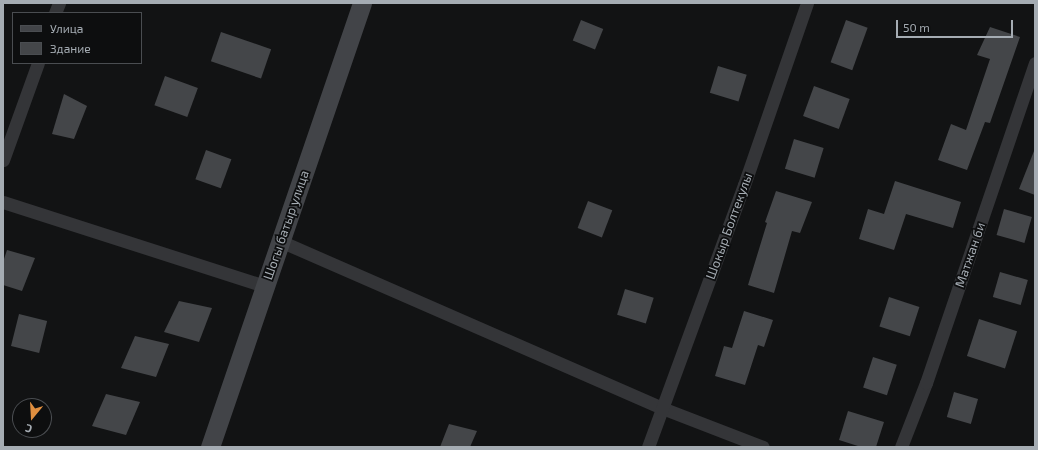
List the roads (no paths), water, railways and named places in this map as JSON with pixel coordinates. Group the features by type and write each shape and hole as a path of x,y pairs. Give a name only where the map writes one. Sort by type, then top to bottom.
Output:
{"street":[{"name":"Шогы батыр улица","path":"210,447 362,3"},
{"name":"Шокыр Болтекулы","path":"648,447 744,185 807,3"},
{"name":"Матжан би","path":"901,447 926,384 1035,63"},
{"path":"3,160 38,64"},
{"path":"3,202 264,286"},
{"path":"280,241 662,408 762,447"}]}
